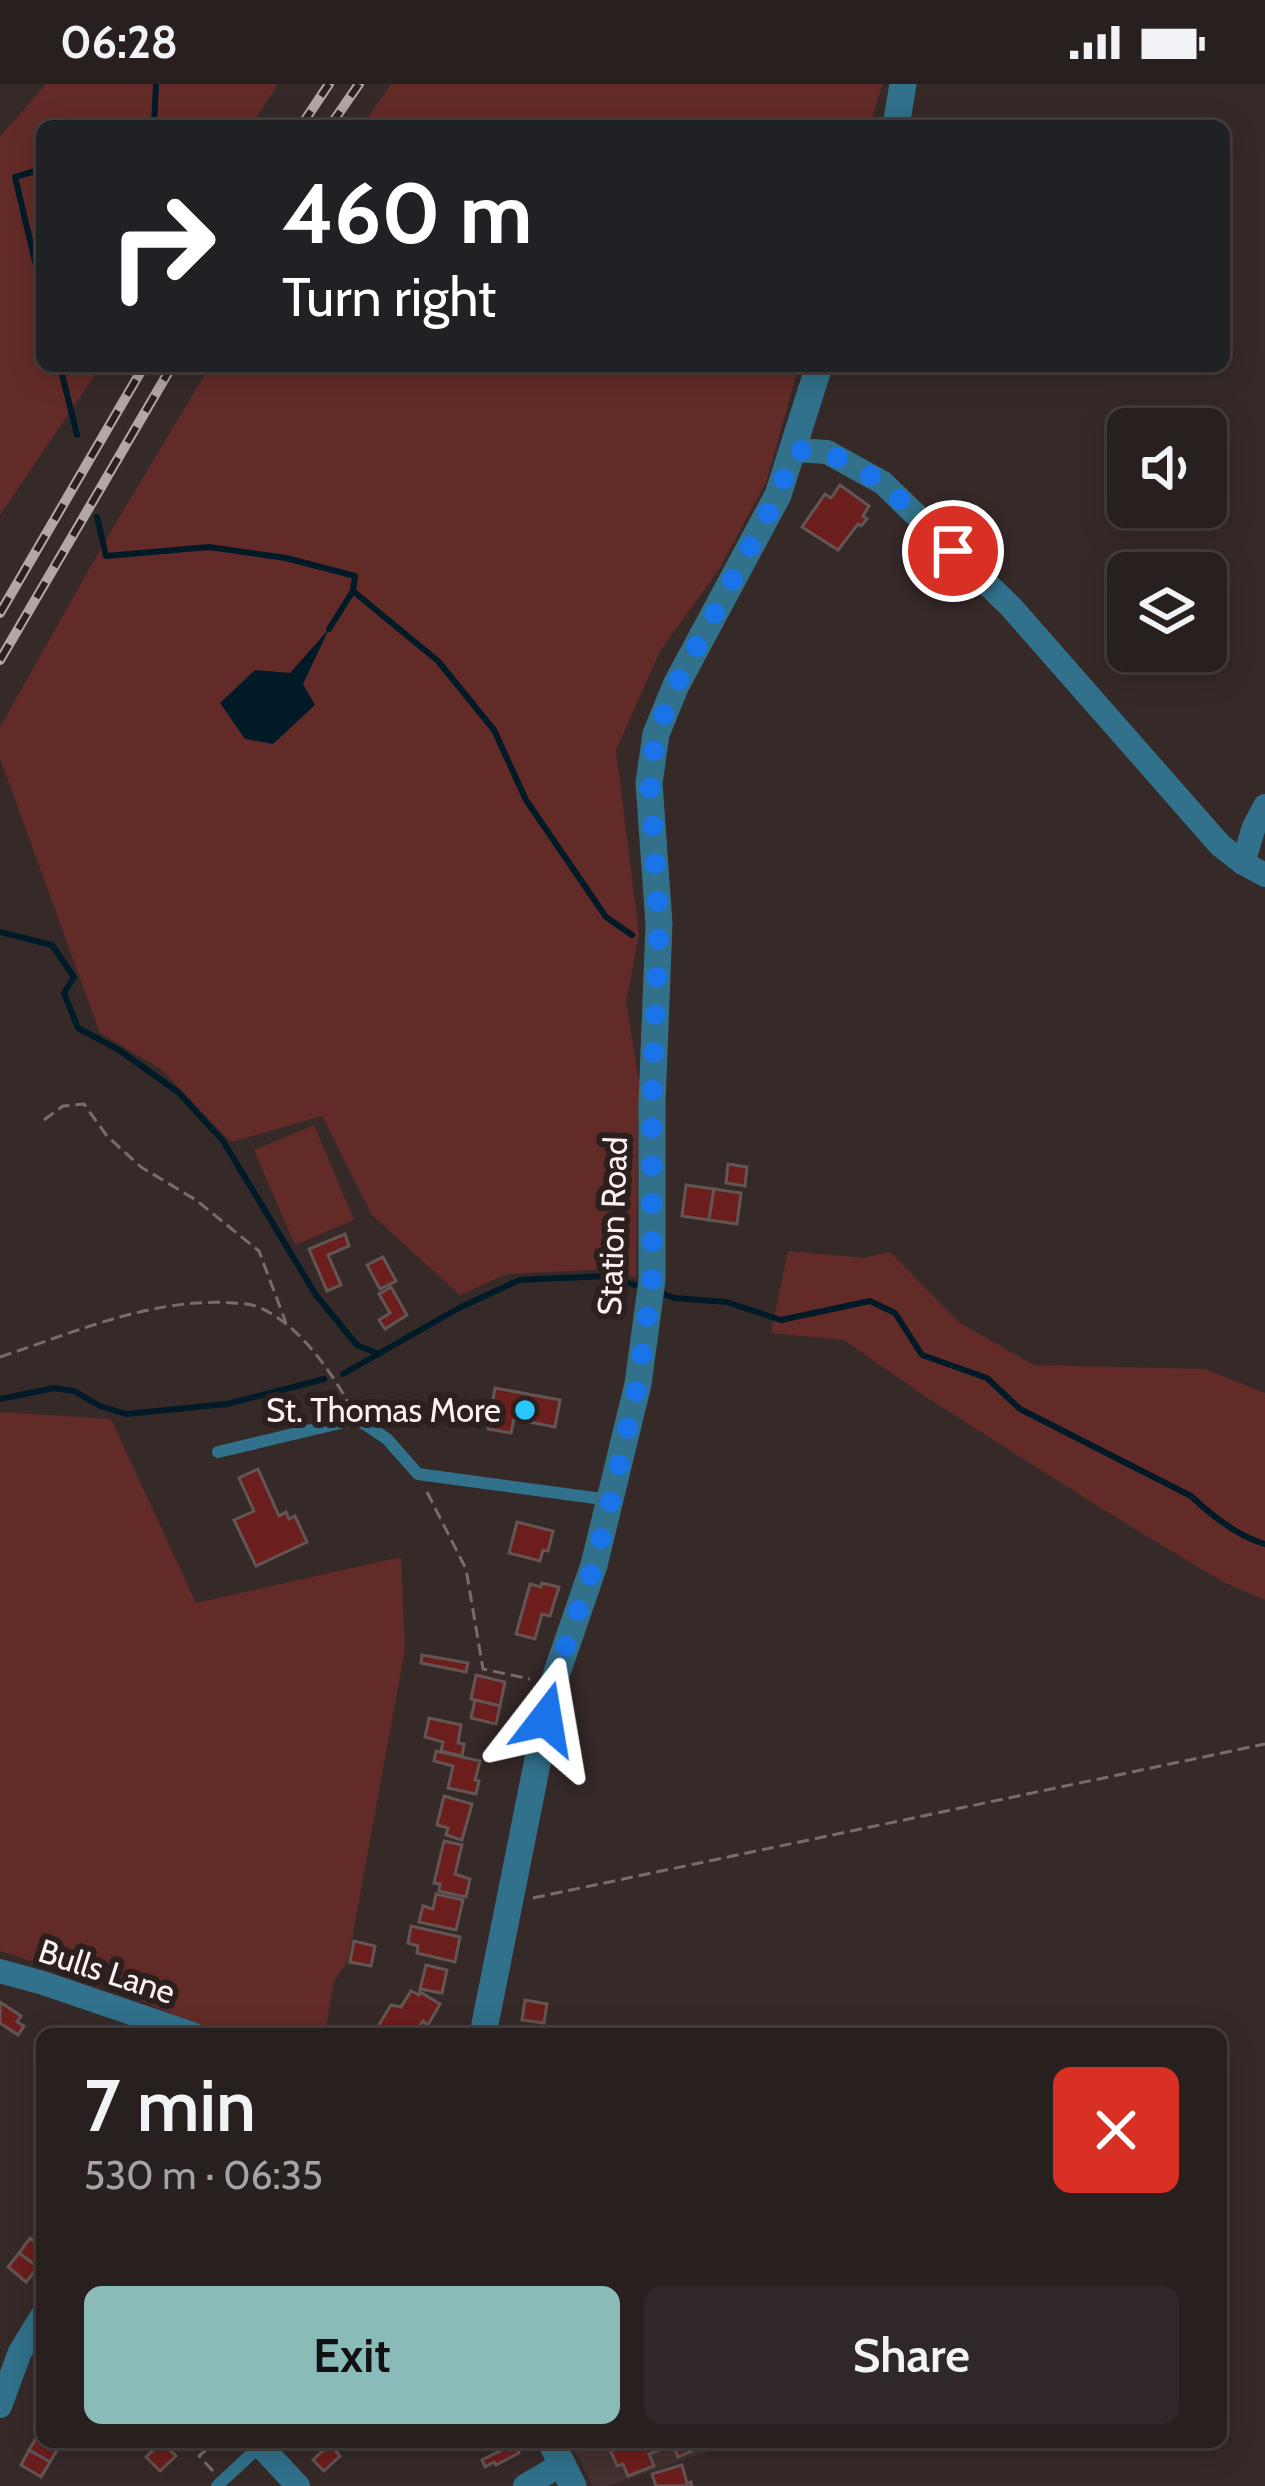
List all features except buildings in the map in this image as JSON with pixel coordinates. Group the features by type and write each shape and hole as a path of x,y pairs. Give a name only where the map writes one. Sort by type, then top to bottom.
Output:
{"street":[{"path":"897,120 903,84"},
{"name":"Station Road","path":"484,2028 553,1684 611,1500 638,1384 651,1288 659,924 650,783 656,734 676,685 778,495 817,372"},
{"path":"794,450 827,452 883,483 1011,607 1220,845 1254,869"},
{"path":"1254,869 1254,827 1265,806"},
{"name":"Bulls Lane","path":"0,1971 175,2028"},
{"path":"0,2406 20,2352 36,2326"},
{"path":"262,2448 298,2486"},
{"path":"525,2486 561,2456"}],"lane":[{"path":"218,1452 357,1419 387,1439 418,1474 611,1500"},
{"path":"219,2484 254,2448"}],"path":[{"path":"44,1120 63,1106 84,1104 107,1136 141,1167 196,1200 259,1251 286,1324"},
{"path":"0,1357 119,1317 201,1301 252,1304 286,1324 327,1365 357,1419"},
{"path":"418,1474 466,1569 483,1669 553,1684"},
{"path":"508,1904 1265,1744"},
{"path":"209,2448 200,2456 219,2484"}],"shaded area":[{"path":"46,84 278,84 255,120 36,120 36,372 97,372 0,515 0,137"},
{"path":"391,84 882,84 872,120 366,120"},
{"path":"206,372 797,372 766,482 720,568 660,651 616,750 639,934 626,1002 639,1081 636,1278 613,1269 507,1274 460,1295 372,1215 322,1116 231,1142 161,1069 100,1033 0,758 0,727"},
{"path":"314,1125 354,1220 295,1245 254,1150"},
{"path":"788,1251 863,1258 890,1252 960,1323 1034,1365 1205,1369 1265,1393 1265,1600 1221,1581 1104,1510 844,1340 771,1333"},
{"path":"0,1412 111,1419 196,1603 401,1557 405,1649 348,1961 334,1981 326,2028 206,2028 91,1980 0,1951"},
{"path":"573,2448 718,2448 608,2486 593,2486"}],"water":[{"path":"329,629 303,684 315,705 273,744 245,739 220,703 255,670 290,673"}],"waterway":[{"path":"154,120 156,84"},
{"path":"36,171 15,177 36,266"},
{"path":"61,372 77,435"},
{"path":"97,517 106,556 209,547 286,558 355,576 353,591 329,629"},
{"path":"353,591 438,661 494,730 526,800 606,917 632,935"},
{"path":"0,932 52,945 74,977 64,993 78,1028 178,1092 223,1141 316,1295 357,1345 379,1354"},
{"path":"343,1374 519,1280 607,1276 644,1288"},
{"path":"657,1292 726,1302 781,1320 870,1301 895,1313 922,1355 987,1378 1020,1409 1191,1496 1225,1524 1265,1544"},
{"path":"0,1399 54,1388 74,1391 126,1414 227,1404 324,1379"}],"railway":[{"path":"305,120 329,84"},
{"path":"334,120 359,84"},
{"path":"0,613 141,372"},
{"path":"0,660 168,372"}],"place":[{"name":"St. Thomas More","path":"525,1410"}],"route":[{"path":"546,1719 611,1500 638,1384 652,1280 659,924 650,783 656,734 676,685 778,495 794,450 827,452 883,483 953,551"}]}
